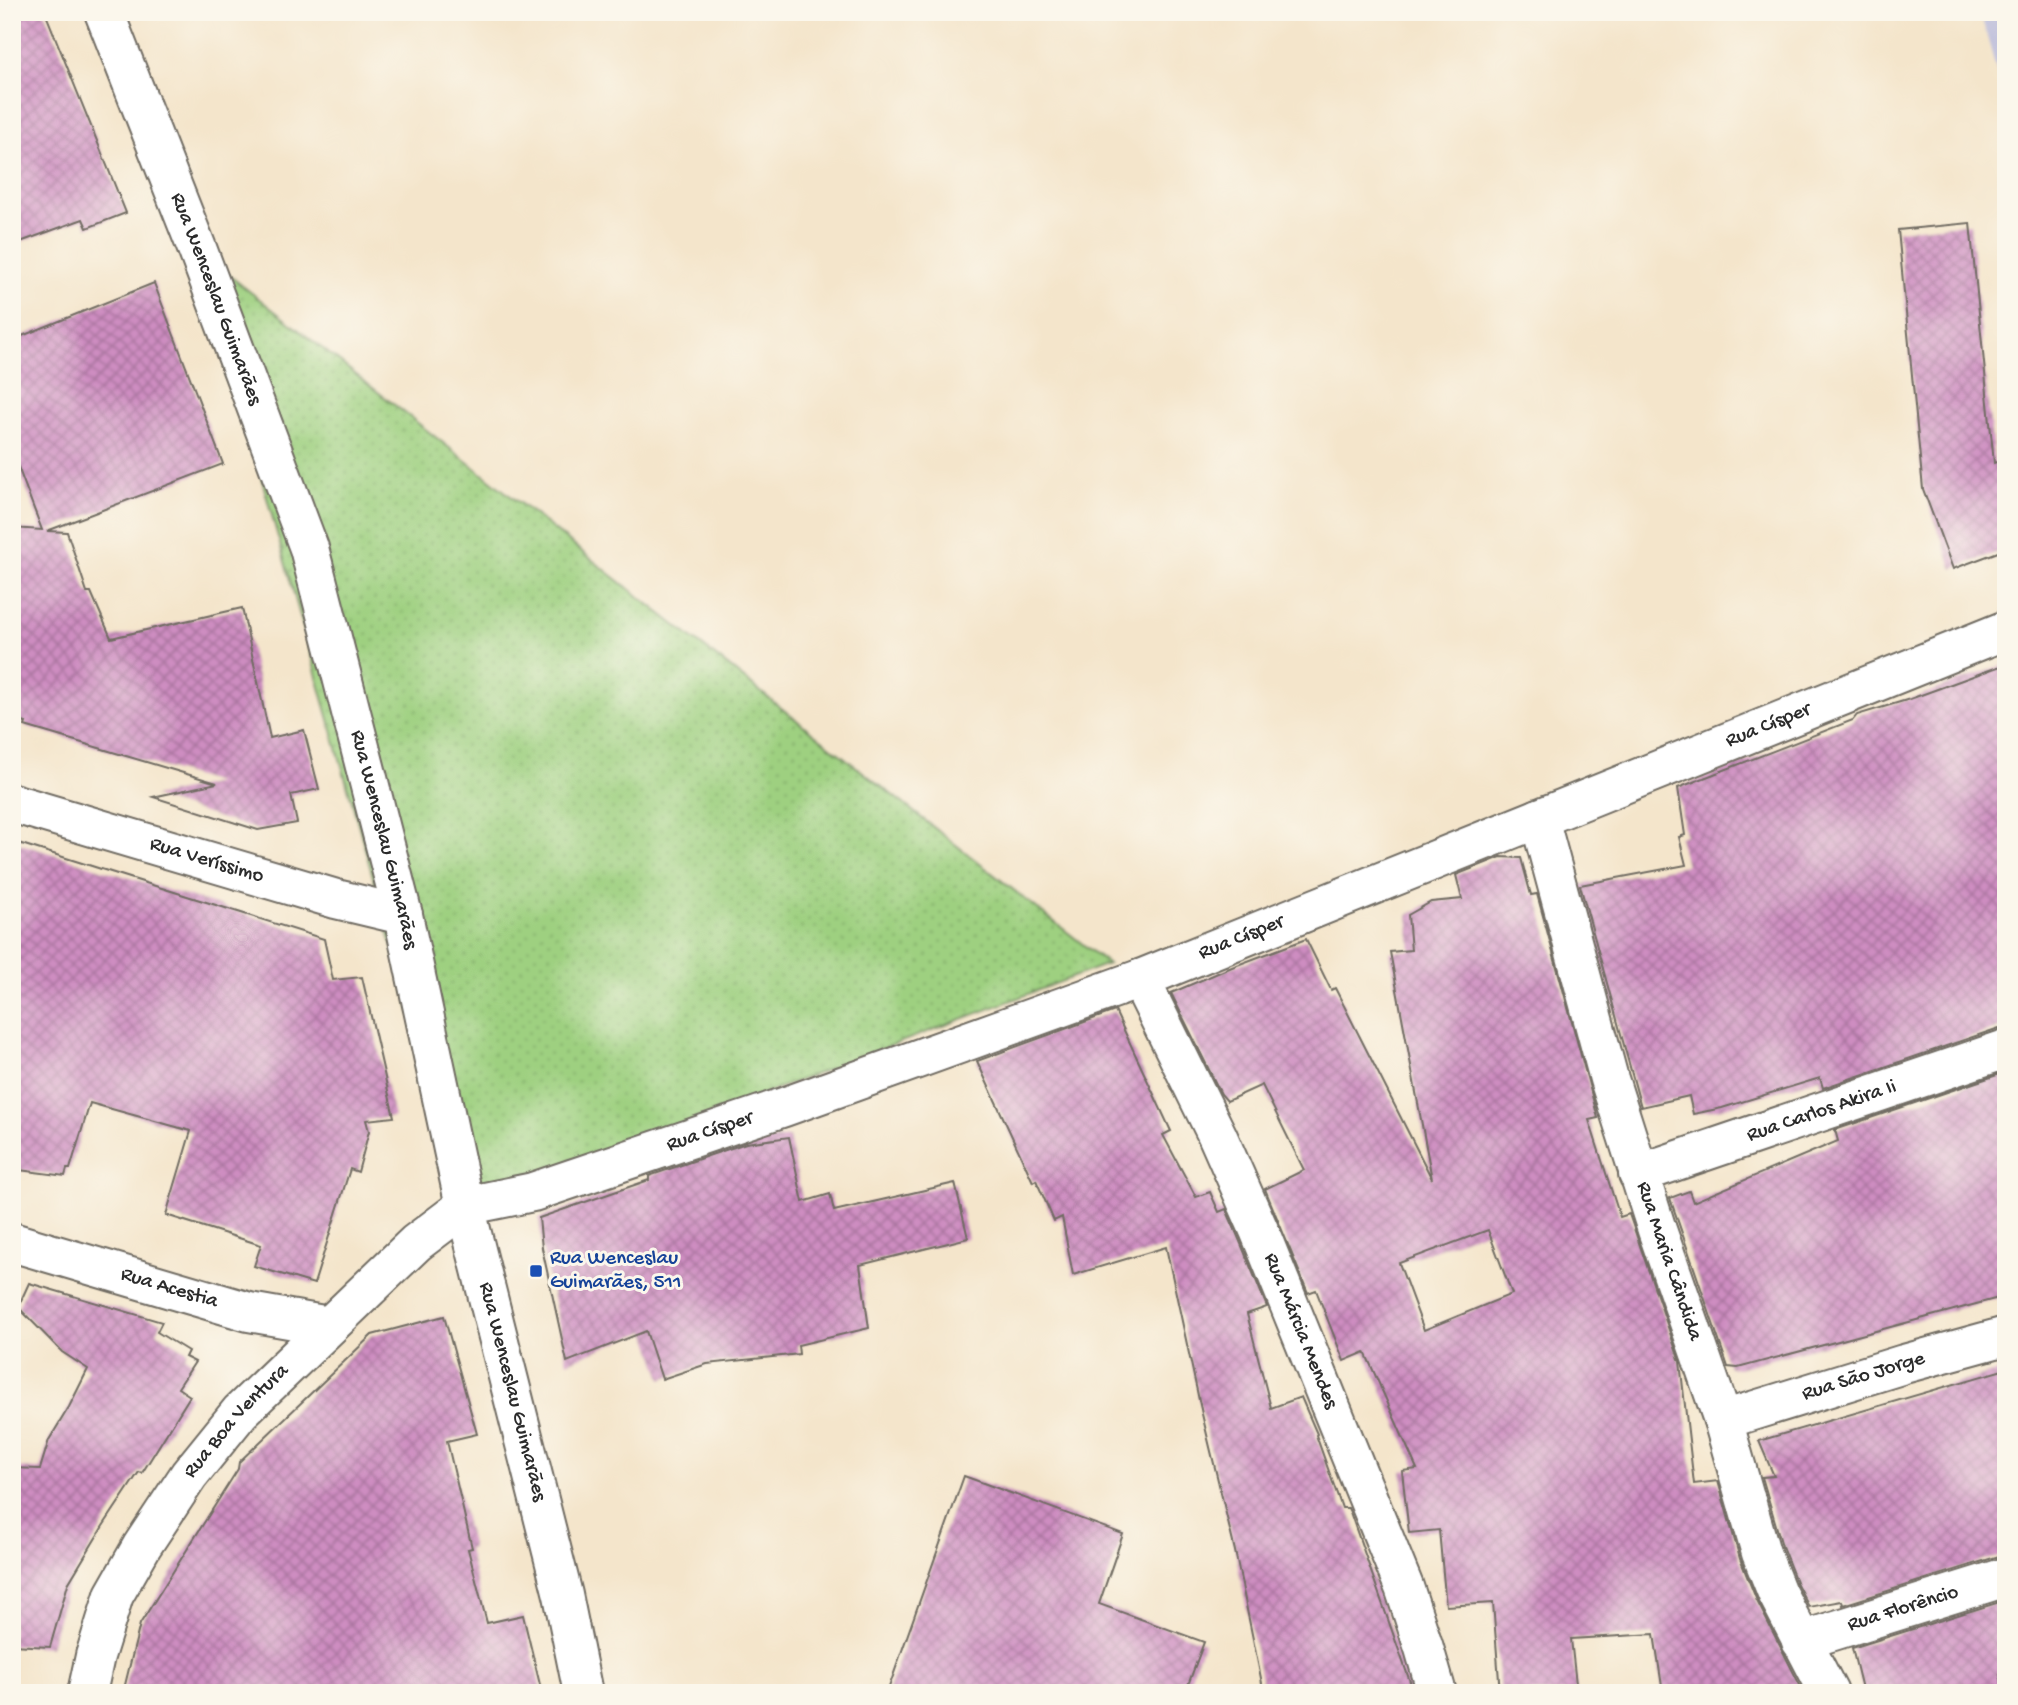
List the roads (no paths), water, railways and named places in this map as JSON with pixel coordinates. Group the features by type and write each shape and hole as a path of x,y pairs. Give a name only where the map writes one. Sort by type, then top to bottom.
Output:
{"street":[{"name":"Rua Wenceslau Guimarães","path":"104,12 203,264 309,548 403,915 465,1206 563,1595 583,1693"},
{"name":"Rua Císper","path":"465,1206 533,1192 784,1107 1140,979 2006,630"},
{"name":"Rua Veríssimo","path":"12,803 336,899 403,915"},
{"name":"Rua Maria Cândida","path":"1539,818 1609,1079 1638,1174 1723,1420 1761,1553 1777,1593 1829,1693"},
{"name":"Rua Márcia Mendes","path":"1140,979 1218,1137 1259,1230 1404,1587 1437,1693"},
{"name":"Rua Carlos Akira Ii","path":"1638,1174 2006,1049"},
{"name":"Rua Boa Ventura","path":"88,1693 94,1656 114,1595 142,1546 189,1475 240,1412 416,1243 465,1206"},
{"name":"Rua Acestia","path":"12,1242 250,1312 329,1326"},
{"name":"Rua São Jorge","path":"1723,1420 1904,1364 2006,1336"},
{"name":"Rua Florêncio","path":"1801,1641 2006,1577"}],"place":[{"name":"Rua Wenceslau Guimarães, 511","path":"536,1271"}]}
